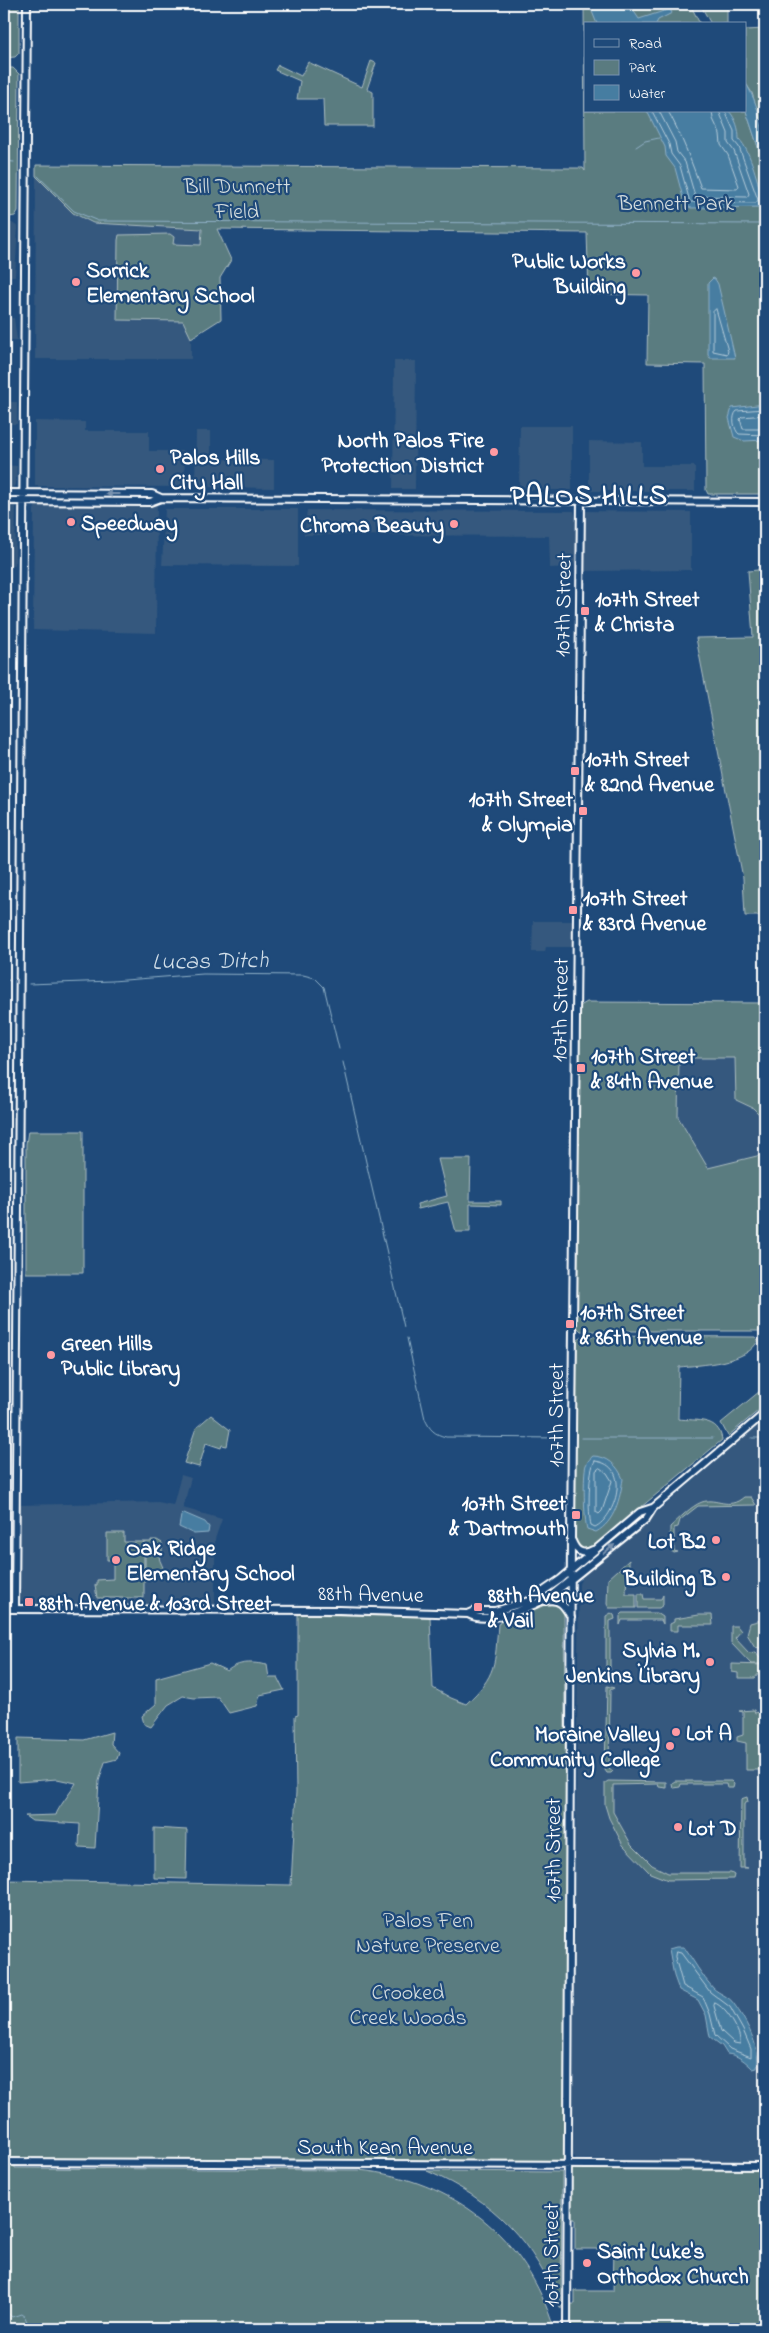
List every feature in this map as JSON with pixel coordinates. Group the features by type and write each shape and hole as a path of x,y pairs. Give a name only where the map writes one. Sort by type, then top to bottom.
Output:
{"street":[{"path":"15,1609 27,4"},
{"path":"4,493 152,494 161,498"},
{"path":"4,502 150,502 161,498 765,502"},
{"name":"107th Street","path":"567,2329 570,1572 581,502"},
{"path":"653,1508 765,1413"},
{"name":"88th Avenue","path":"4,1609 338,1610 468,1614 475,1611 495,1611 529,1601 570,1572 640,1512 653,1508"},
{"name":"88th Avenue","path":"468,1614 474,1618 495,1617 544,1601 646,1519 653,1508"},
{"path":"571,1535 574,1547 580,1552 587,1553 599,1548"},
{"path":"544,1601 560,1602 564,1605 571,1619"},
{"name":"South Kean Avenue","path":"4,2162 765,2166"}],"shaded area":[{"name":"Sorrick Elementary School","path":"36,176 73,213 93,223 202,229 201,245 173,244 170,234 184,321 191,338 191,359 35,359"},
{"path":"4,223 12,223 18,227 15,276 4,276"},
{"path":"4,318 14,318 17,340 4,340"},
{"path":"394,361 416,361 415,489 393,489"},
{"path":"4,402 17,402 17,424 4,424"},
{"path":"35,421 85,422 85,431 149,431 149,451 185,451 184,487 35,486"},
{"path":"520,426 572,426 572,490 519,490"},
{"path":"196,431 211,431 211,459 274,460 274,488 195,487"},
{"path":"589,441 642,442 642,466 695,466 695,491 589,491"},
{"path":"4,465 17,466 16,483 12,489 6,491 4,491"},
{"path":"36,504 157,504 156,633 33,630 34,510"},
{"path":"4,505 16,505 15,566 4,566"},
{"path":"165,509 298,509 298,566 162,565"},
{"path":"307,510 574,511 576,520 576,560 573,567 550,568 549,536 304,535"},
{"path":"585,511 691,512 691,570 584,571"},
{"path":"533,921 575,921 574,947 546,947 545,952 532,952"},
{"path":"679,1058 735,1058 736,1100 753,1108 765,1120 765,1154 708,1168 678,1117"},
{"path":"4,1403 8,1404 11,1410 11,1459 8,1466 4,1467"},
{"name":"Moraine Valley Community College","path":"765,1419 765,2163 577,2159 571,2154 579,1584 582,1577"},
{"name":"Oak Ridge Elementary School","path":"181,1475 191,1478 183,1508 222,1519 215,1539 215,1604 29,1604 20,1600 18,1581 18,1505 158,1502 173,1505"}],"green space":[{"path":"4,4 19,4 19,53 15,57 4,58"},
{"path":"584,4 690,4 699,22 584,22"},
{"path":"700,4 727,4 727,22 710,22"},
{"path":"765,29 765,120 760,119 752,93 746,84 746,30"},
{"path":"371,61 376,63 367,89 373,92 373,126 324,126 323,99 297,99 300,81 275,70 278,65 301,76 308,62 362,87"},
{"path":"4,68 13,68 19,74 18,211 15,216 4,218"},
{"path":"746,111 761,156 765,175 765,494 708,494 706,490 705,364 647,363 648,295 589,294 587,233 217,229 231,260 220,278 221,319 191,338 183,321 117,320 118,240 119,235 170,234 174,237 173,244 201,245 202,229 93,223 73,213 36,176 36,165 583,168 585,171 585,112"},
{"path":"765,547 765,916 745,916 743,878 696,638 753,637 748,571 758,570"},
{"path":"587,1002 765,1003 765,1120 753,1108 736,1100 735,1058 679,1058 678,1117 708,1168 765,1154 765,1331 581,1331 577,1327 580,1006"},
{"path":"28,1131 83,1131 83,1273 26,1273 26,1144"},
{"path":"438,1159 471,1159 470,1201 501,1201 501,1205 470,1204 470,1232 456,1232 448,1202 418,1209 417,1204 447,1196"},
{"path":"583,1336 755,1337 758,1340 753,1348 735,1358 711,1364 679,1367 678,1419 699,1420 712,1424 717,1427 722,1440 588,1551 580,1550 574,1536 577,1341"},
{"path":"765,1387 765,1405 728,1436 721,1423"},
{"path":"211,1415 230,1430 227,1446 222,1445 221,1448 206,1443 199,1467 184,1463 196,1428"},
{"path":"744,1497 751,1497 756,1505 698,1506 680,1520 678,1527 674,1528 674,1551 678,1552 674,1553 670,1550 670,1527 694,1506 707,1501 733,1503"},
{"path":"107,1533 124,1533 124,1542 144,1542 144,1598 97,1598 95,1585 97,1585 97,1580 113,1579 113,1560 107,1560"},
{"path":"151,1540 157,1540 162,1543 162,1554 159,1556 164,1573 149,1573 145,1568 145,1542 151,1542"},
{"path":"629,1560 626,1594 636,1594 636,1608 609,1608 607,1604 608,1579"},
{"path":"638,1594 643,1594 644,1599 661,1599 663,1595 663,1605 659,1608 638,1608"},
{"name":"Crooked Creek Woods","path":"552,1602 562,1607 564,1611 569,2165 765,2167 765,2329 575,2329 575,2327 568,2327 568,2304 575,2304 575,2291 613,2291 614,2249 575,2249 575,2219 568,2218 569,2166 14,2162 15,2168 359,2170 394,2176 426,2186 455,2200 482,2219 505,2241 526,2267 542,2296 554,2329 4,2329 4,1880 291,1885 296,1792 295,1716 298,1715 298,1614 430,1617 433,1688 466,1704 484,1685 493,1668 500,1620 526,1613"},
{"path":"611,1613 615,1619 610,1621 610,1674 614,1676 608,1678 606,1676 606,1616"},
{"path":"623,1613 657,1613 663,1617 663,1624 661,1620 622,1620 620,1625 620,1616"},
{"path":"712,1615 713,1625 678,1625 678,1631 670,1631 670,1624 674,1622 674,1619"},
{"path":"765,1619 765,1649 755,1647 747,1634 750,1623"},
{"path":"731,1626 737,1626 741,1631 735,1638 749,1653 755,1652 765,1664 751,1664 731,1643"},
{"path":"210,1663 227,1671 236,1665 246,1663 267,1665 269,1678 278,1678 284,1690 260,1695 257,1706 229,1713 218,1697 194,1698 183,1696 168,1705 151,1727 144,1724 142,1716 156,1704 156,1678"},
{"path":"732,1664 764,1665 764,1667 755,1678 738,1678 738,1673 732,1672"},
{"path":"607,1686 614,1688 610,1690 609,1768 613,1771 611,1773 607,1773 605,1770"},
{"path":"754,1710 755,1713 765,1710 765,1770 746,1770 746,1743 737,1741 737,1737 743,1735 743,1712 739,1711"},
{"path":"112,1732 111,1744 119,1753 117,1759 105,1762 99,1781 95,1848 79,1847 80,1824 32,1821 25,1816 56,1815 76,1783 57,1779 18,1782 18,1738 84,1740"},
{"path":"608,1781 666,1782 666,1788 659,1787 658,1784 613,1785 613,1812 631,1844 652,1865 668,1873 731,1873 734,1875 733,1879 668,1880 650,1873 623,1845 609,1818 605,1805 605,1783"},
{"path":"675,1781 731,1781 734,1784 733,1788 727,1788 726,1784 681,1784 680,1787 673,1788 672,1783"},
{"path":"747,1797 748,1802 744,1804 744,1867 748,1868 740,1868 741,1799"},
{"path":"154,1828 187,1830 186,1879 154,1878"},
{"path":"427,2171 562,2172 561,2309 538,2263 509,2226 472,2195"}],"water":[{"path":"589,4 629,4 639,19 670,9 672,13 657,22 596,22"},
{"path":"746,84 756,104 762,127 765,175 761,156 746,111"},
{"path":"648,112 730,112 737,124 739,139 751,159 763,207 691,208 685,205 675,168 666,156 665,147"},
{"path":"713,278 718,284 735,358 710,358 708,354 708,283"},
{"path":"765,404 765,440 744,441 734,437 729,418 732,408"},
{"path":"593,1456 598,1456 612,1463 623,1479 616,1509 608,1522 596,1532 587,1529 584,1486 586,1465"},
{"path":"184,1513 205,1522 209,1527 208,1533 194,1534 179,1527 181,1516"},
{"path":"684,1947 715,1990 732,2001 739,2011 755,2043 758,2060 757,2068 753,2069 741,2059 727,2054 722,2046 710,2037 706,2015 698,2000 679,1990 674,1976 669,1949"}],"waterway":[{"path":"636,147 645,141 659,138"},
{"path":"4,161 14,162"},
{"path":"38,176 74,211 98,221 765,224"},
{"name":"Lucas Ditch","path":"29,984 112,981 203,974 303,975 315,978 324,987 339,1049"},
{"name":"Lucas Ditch","path":"4,978 10,981"},
{"name":"Lucas Ditch","path":"343,1062 404,1327"},
{"name":"Lucas Ditch","path":"407,1338 425,1419 435,1433 446,1437 562,1438"},
{"name":"Lucas Ditch","path":"581,1438 713,1438"},
{"name":"Lucas Ditch","path":"752,1438 765,1438"},
{"path":"4,2298 6,2297 9,2301 4,2309 12,2317 21,2314 25,2317 30,2329"}],"place":[{"name":"Public Works Building","path":"636,273"},
{"name":"Sorrick Elementary School","path":"76,282"},
{"name":"North Palos Fire Protection District","path":"494,452"},
{"name":"Palos Hills City Hall","path":"160,469"},
{"name":"Speedway","path":"71,522"},
{"name":"Chroma Beauty","path":"454,524"},
{"name":"107th Street & Christa","path":"585,611"},
{"name":"107th Street & 82nd Avenue","path":"575,771"},
{"name":"107th Street & Olympia","path":"583,811"},
{"name":"107th Street & 83rd Avenue","path":"573,910"},
{"name":"107th Street & 84th Avenue","path":"581,1068"},
{"name":"107th Street & 86th Avenue","path":"570,1324"},
{"name":"Green Hills Public Library","path":"51,1355"},
{"name":"107th Street & Dartmouth","path":"576,1515"},
{"name":"Lot B2","path":"716,1540"},
{"name":"Oak Ridge Elementary School","path":"116,1560"},
{"name":"Building B","path":"726,1577"},
{"name":"88th Avenue & 103rd Street","path":"29,1602"},
{"name":"88th Avenue & Vail","path":"478,1607"},
{"name":"Sylvia M. Jenkins Library","path":"710,1662"},
{"name":"Lot A","path":"676,1732"},
{"name":"Moraine Valley Community College","path":"670,1746"},
{"name":"Lot D","path":"678,1827"},
{"name":"Saint Luke's Orthodox Church","path":"587,2263"}],"district":[{"name":"PALOS HILLS","path":"589,494"}],"park label":[{"name":"Bill Dunnett Field","path":"237,198"},
{"name":"Bennett Park","path":"676,202"},
{"name":"Palos Fen Nature Preserve","path":"428,1932"}]}
